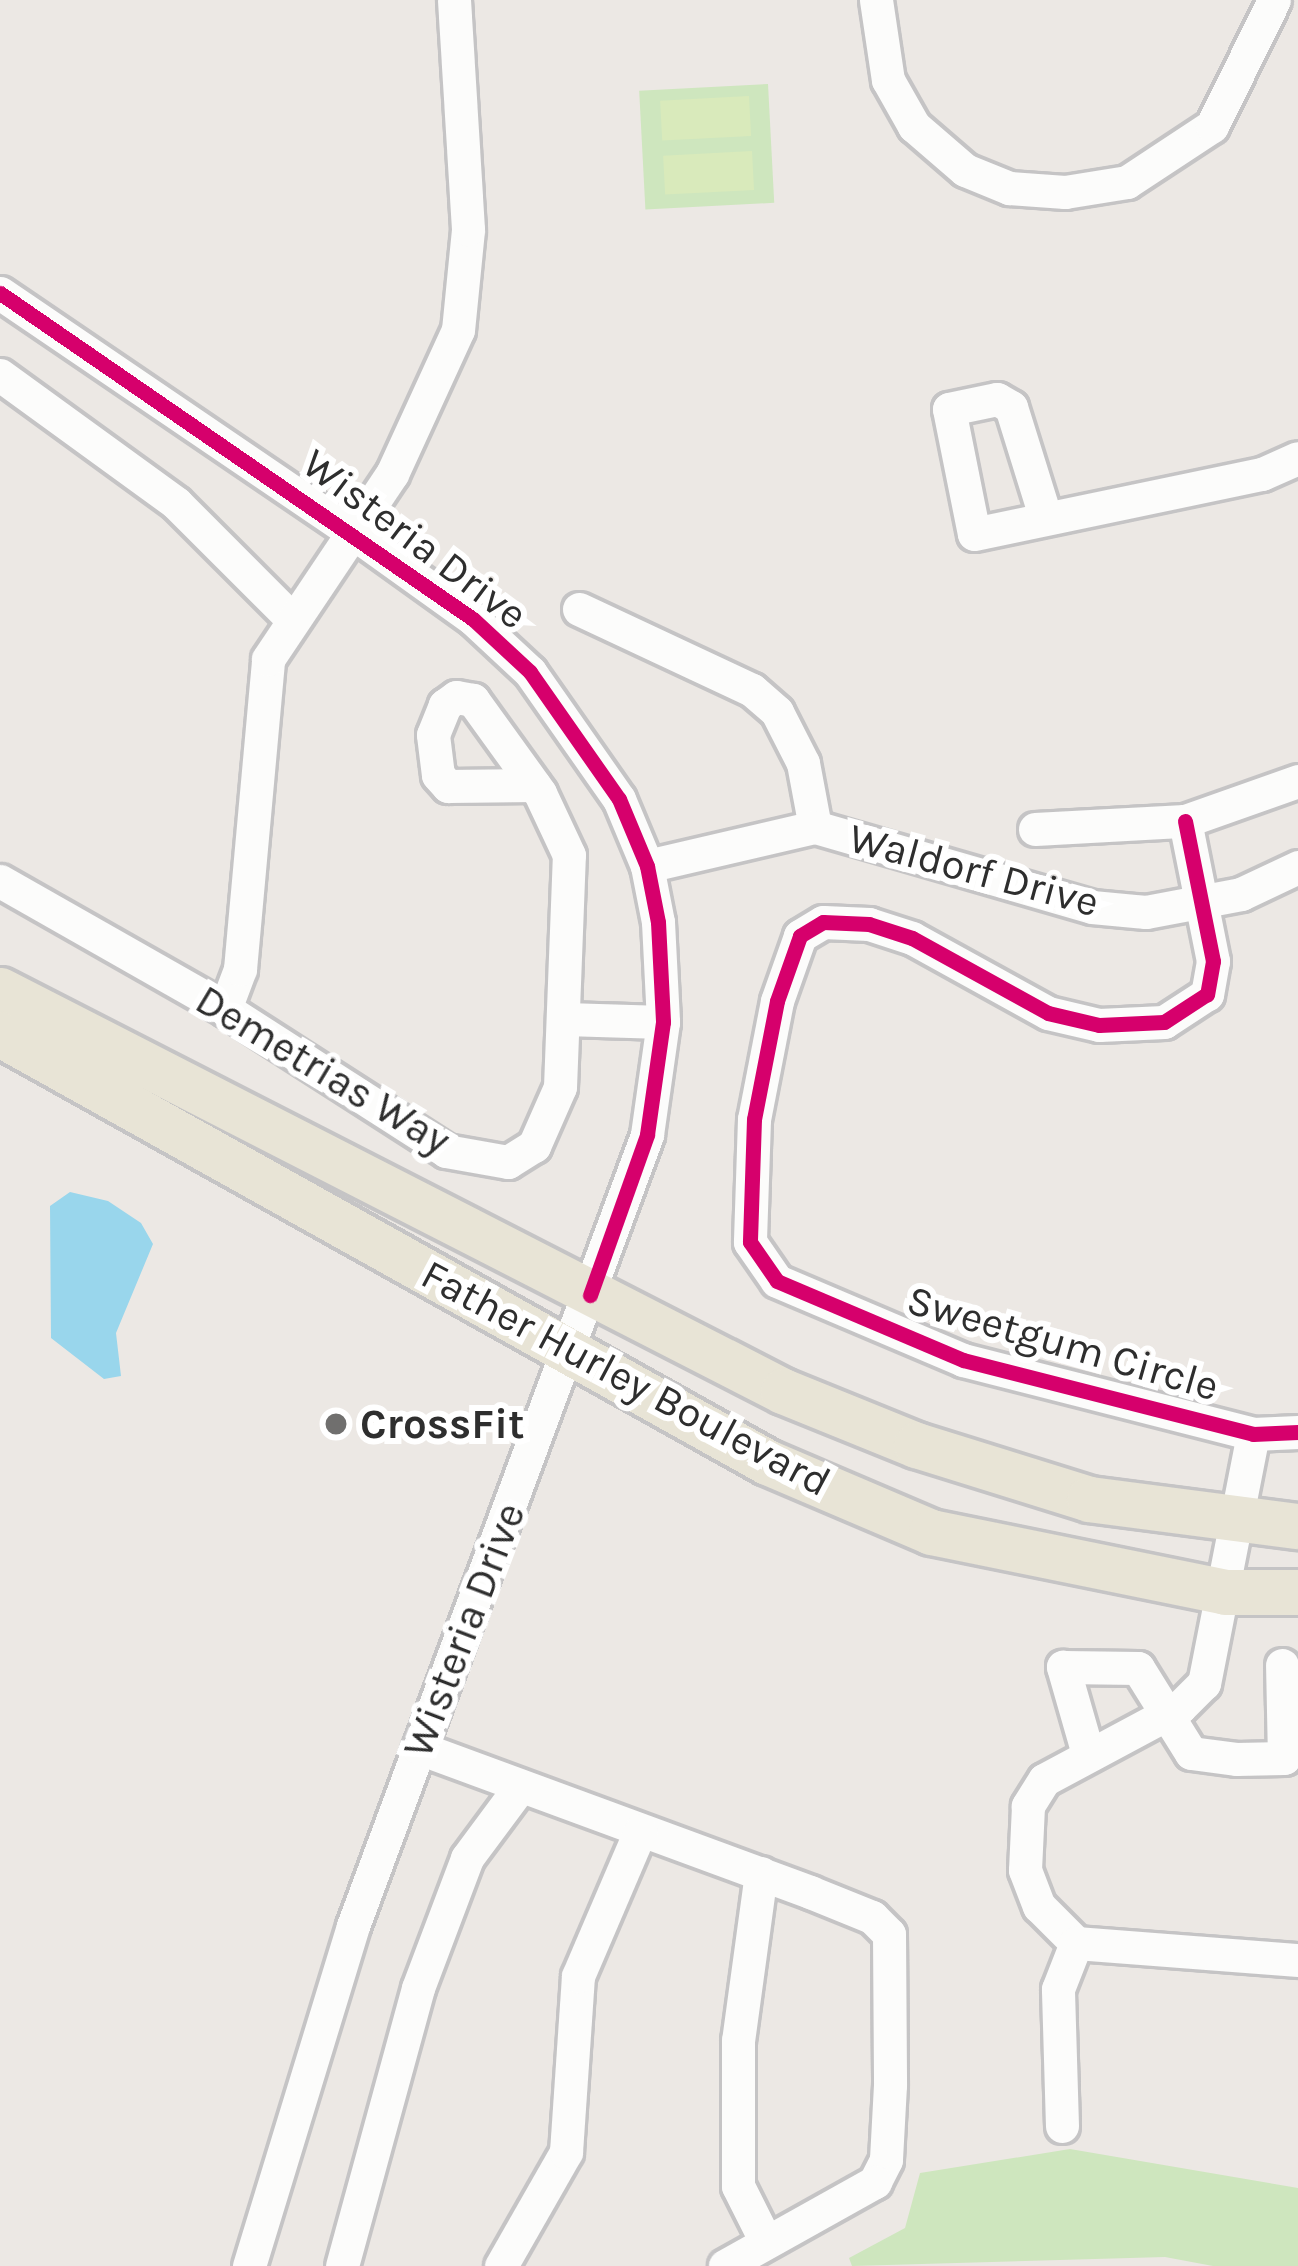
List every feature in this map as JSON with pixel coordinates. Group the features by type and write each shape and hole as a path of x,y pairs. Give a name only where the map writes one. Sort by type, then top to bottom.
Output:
{"main road":[{"name":"Father Hurley Boulevard","path":"0,990 783,1391 916,1445 1089,1498 1238,1523 1298,1526"},
{"name":"Father Hurley Boulevard","path":"0,1034 766,1462 932,1532 1225,1592 1298,1592"}],"street":[{"path":"225,1009 240,969 258,710 268,659 290,617 352,532 424,418 458,330 468,229 454,0"},
{"path":"875,0 888,80 914,126 965,170 1009,188 1066,192 1127,182 1211,126 1274,0"},
{"name":"Wisteria Drive","path":"0,293 473,619 530,672 619,799 647,866 663,1022 647,1136 346,1948 249,2266"},
{"path":"0,375 176,503 290,617"},
{"path":"1045,516 1262,474 1298,458"},
{"path":"579,609 752,690 777,712 803,763 815,827"},
{"path":"1035,829 1185,821 1298,781"},
{"name":"Demetrias Way","path":"0,881 225,1009 446,1150 484,1162 521,1154 550,1119 565,1019 569,855 534,785"},
{"path":"1185,821 1202,904"},
{"name":"Waldorf Drive","path":"647,866 815,827 1092,907 1146,912 1202,904 1298,867"},
{"name":"Sweetgum Circle","path":"1202,904 1213,961 1208,994 1187,1012 1147,1024 1099,1025 1048,1013 912,938 868,924 823,922 800,936 777,1001 754,1118 750,1242 777,1281 904,1337 1252,1434 1298,1432"},
{"path":"565,1019 663,1022"},
{"name":"Sweetgum Circle","path":"1076,1943 1039,1906 1023,1834 1044,1780 1166,1715 1204,1683 1252,1434"},
{"path":"1088,1754 1063,1666 1138,1668 1166,1715 1203,1758 1284,1758 1282,1665"},
{"path":"419,1748 761,1873 872,1917 889,1934 886,2160 875,2182 725,2266"},
{"path":"342,2266 418,1988 466,1858 519,1788"},
{"path":"501,2266 566,2152 578,1976 640,1831"},
{"path":"761,1873 738,2040 738,2186 765,2240"},
{"path":"1062,2126 1058,1989 1076,1943 1298,1960"}],"green space":[{"path":"768,84 774,203 645,210 639,91"},
{"path":"749,96 751,136 662,141 660,101"},
{"path":"752,151 754,190 665,195 663,156"},
{"path":"1070,2149 1298,2188 1298,2266 1213,2266 1165,2257 852,2266 849,2258 905,2228 920,2173"}],"water":[{"path":"70,1192 108,1201 141,1223 153,1244 116,1333 121,1376 104,1379 51,1338 50,1206"}],"cycle path":[{"path":"0,293 473,619 530,672 619,799 647,866 658,922 663,1022 647,1135 590,1295"},
{"path":"1185,821 1213,961 1207,994 1164,1022 1099,1025 1048,1013 912,938 869,924 823,922 800,936 777,1001 754,1119 750,1242 777,1281 963,1360 1253,1434 1298,1432"}],"place":[{"name":"CrossFit","path":"336,1424"}]}
